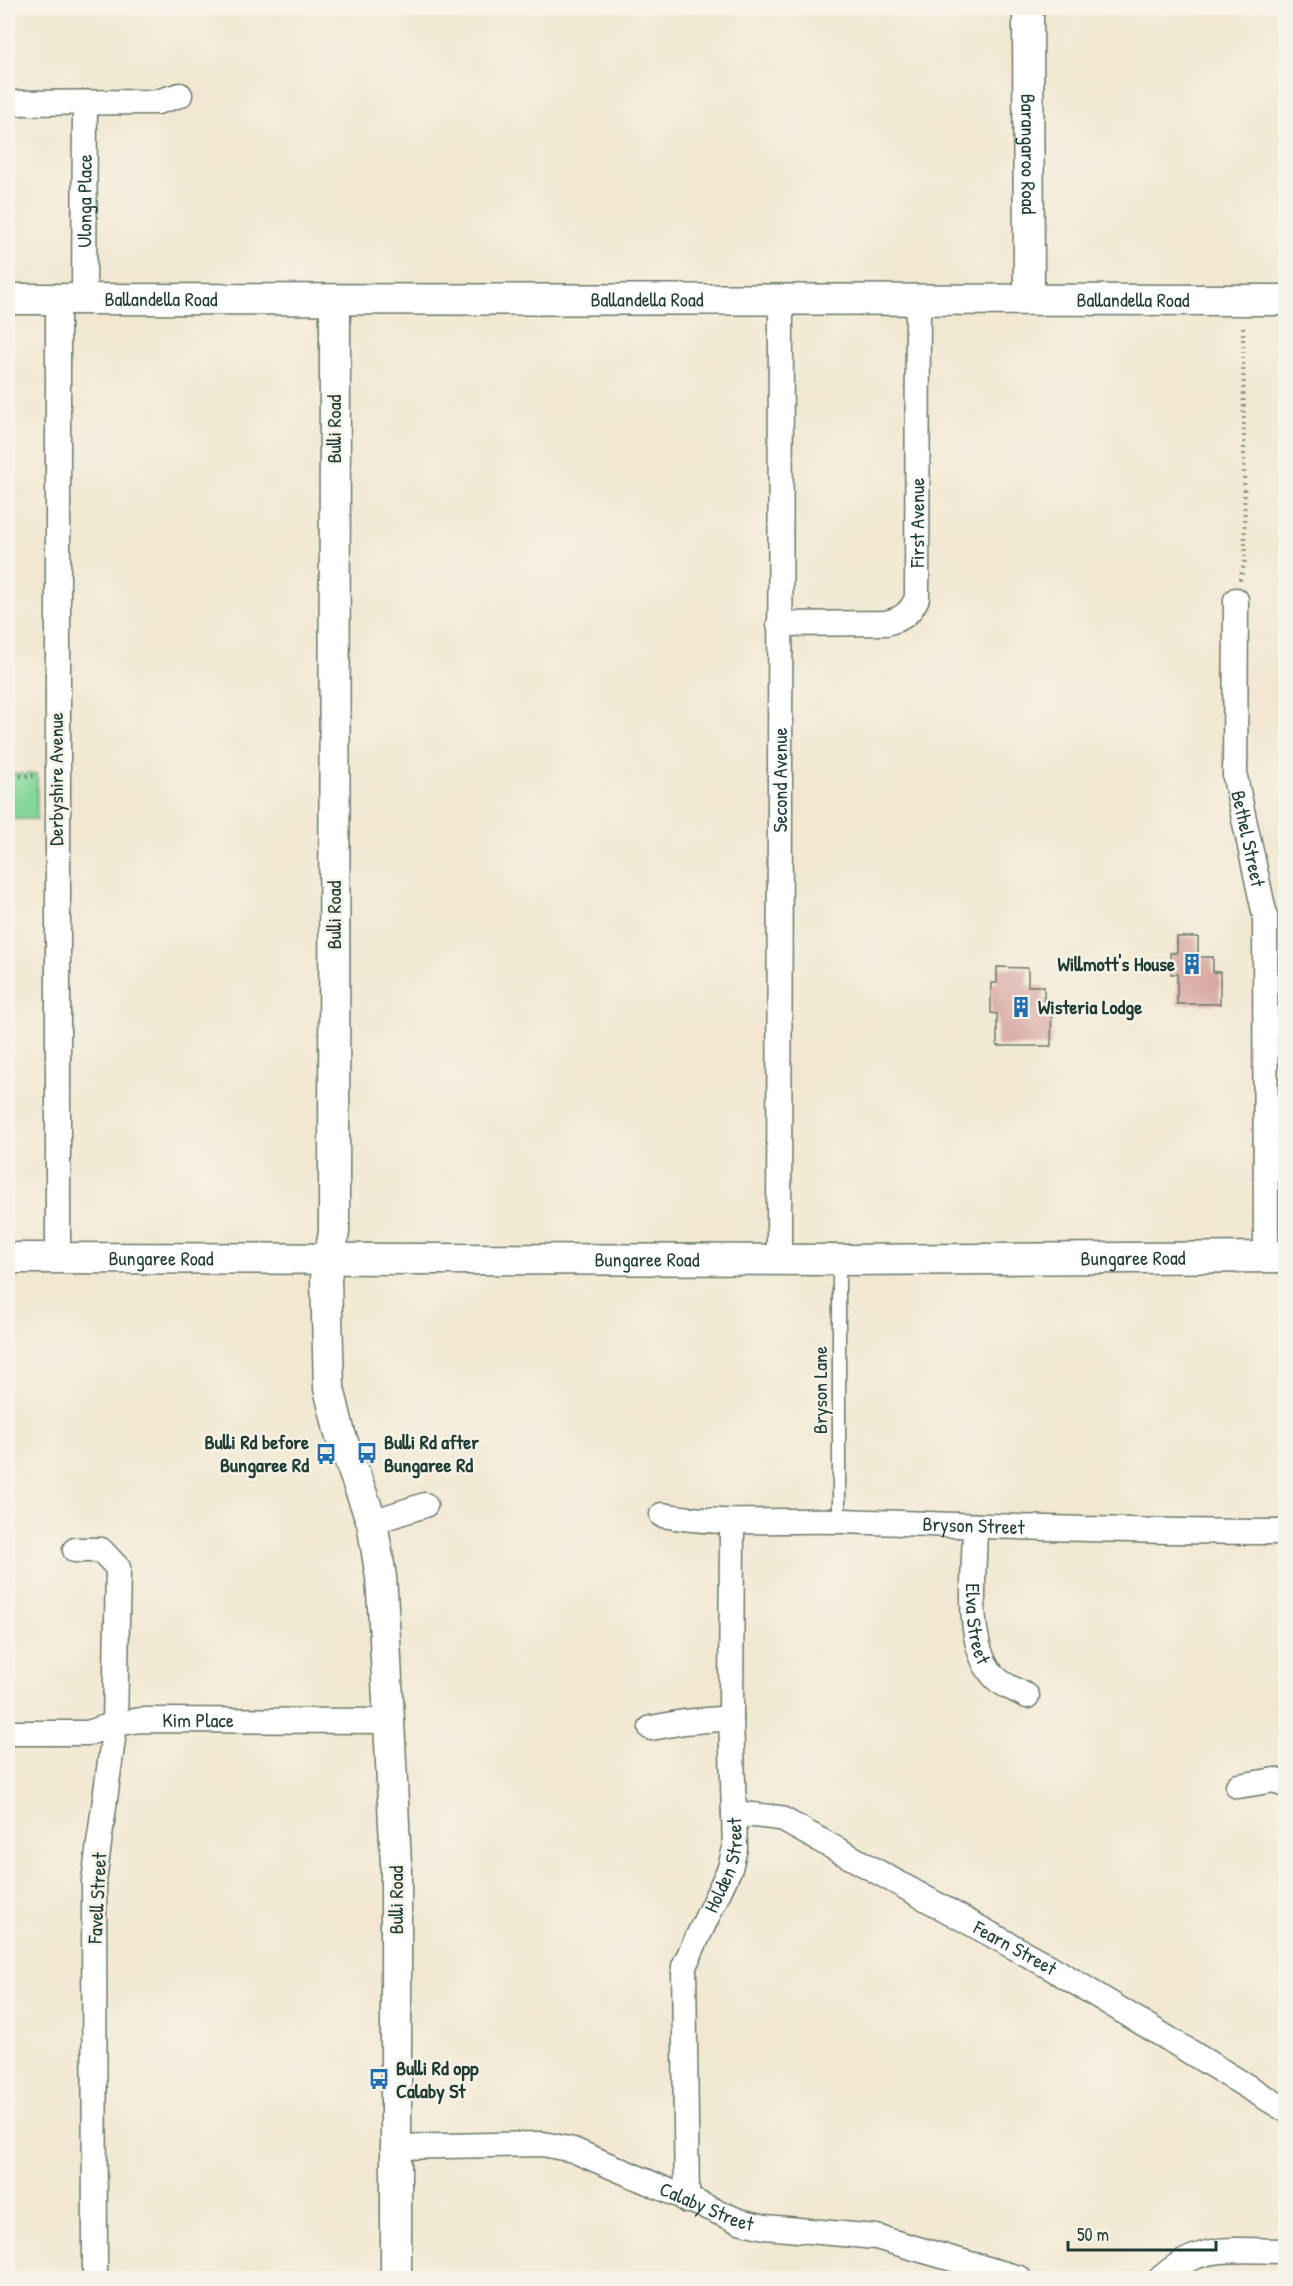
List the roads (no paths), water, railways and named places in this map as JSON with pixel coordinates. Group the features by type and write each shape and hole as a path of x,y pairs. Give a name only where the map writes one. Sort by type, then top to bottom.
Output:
{"street":[{"name":"Barangaroo Road","path":"1028,8 1029,299"},
{"path":"8,103 157,102 180,95"},
{"name":"Ulonga Place","path":"71,300 85,103"},
{"name":"Ballandella Road","path":"8,299 1286,300"},
{"name":"Derbyshire Avenue","path":"58,1258 71,300"},
{"name":"Second Avenue","path":"779,1258 781,300"},
{"name":"First Avenue","path":"779,624 886,623 900,620 911,610 917,598 918,300"},
{"name":"Bulli Road","path":"334,301 334,1196 331,1258 327,1278 328,1388 340,1434 372,1522 381,1577 396,1865 396,2278"},
{"name":"Bethel Street","path":"1236,600 1235,777 1265,916 1276,1257"},
{"name":"Bungaree Road","path":"8,1258 779,1258 839,1260 1276,1257"},
{"path":"372,1522 425,1505"},
{"name":"Bryson Street","path":"662,1515 694,1521 839,1521 1286,1532"},
{"name":"Holden Street","path":"687,2201 684,1966 730,1868 735,1848 731,1718 732,1522"},
{"name":"Elva Street","path":"975,1526 974,1620 978,1653 993,1676 1027,1696"},
{"name":"Favell Street","path":"75,1550 101,1550 118,1568 116,1724 94,1881 95,2278"},
{"path":"651,1728 684,1722 731,1718"},
{"name":"Kim Place","path":"8,1733 88,1733 116,1724 141,1720 390,1721"},
{"path":"1238,1786 1275,1780 1286,1786"},
{"name":"Fearn Street","path":"734,1814 780,1818 1050,1966 1286,2110"},
{"name":"Calaby Street","path":"395,2147 543,2144 573,2150 687,2201 739,2221 765,2227 876,2237 1019,2278"},
{"path":"1161,2278 1176,2265 1196,2255 1213,2251 1286,2252"}],"lane":[{"name":"Bryson Lane","path":"839,1260 839,1521"}],"place":[{"name":"Willmott's House","path":"1192,964"},
{"name":"Wisteria Lodge","path":"1021,1007"},
{"name":"Bulli Rd after Bungaree Rd","path":"367,1453"},
{"name":"Bulli Rd before Bungaree Rd","path":"326,1454"},
{"name":"Bulli Rd opp Calaby St","path":"379,2079"}]}
